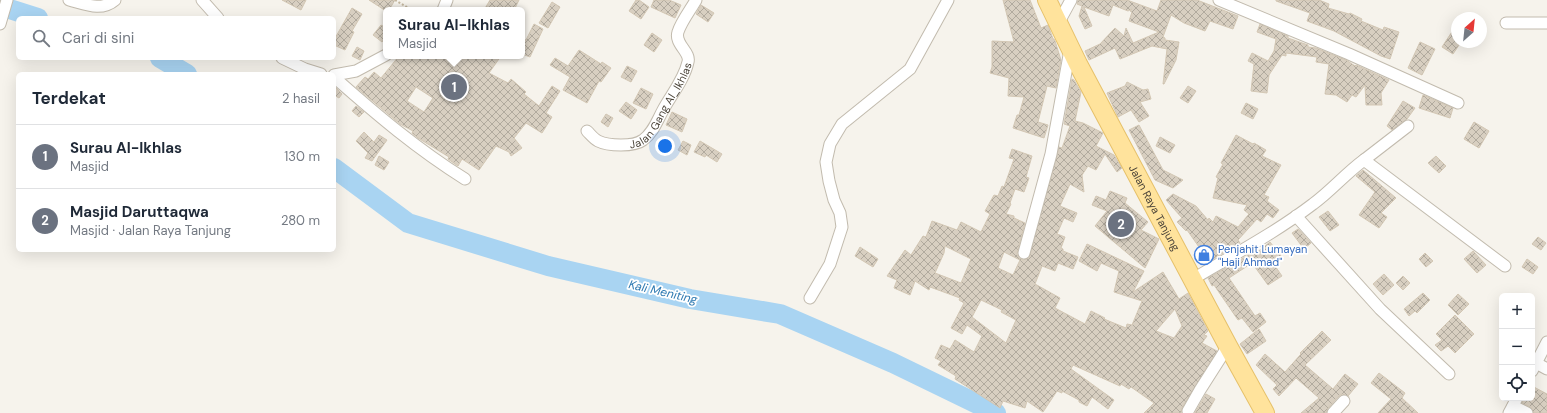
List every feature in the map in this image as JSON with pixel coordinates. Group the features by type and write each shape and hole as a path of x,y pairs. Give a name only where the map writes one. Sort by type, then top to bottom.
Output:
{"main road":[{"name":"Jalan Raya Tanjung","path":"1047,0 1059,22 1070,49 1265,413"}],"street":[{"path":"0,24 7,0"},
{"path":"69,0 101,7 108,5 115,0"},
{"path":"202,0 216,16"},
{"name":"Jalan Gang Al_Ikhlas","path":"587,131 599,142 614,145 639,143 651,133 676,88 688,61 688,55 682,49 678,32 696,0"},
{"path":"810,298 830,264 842,227 840,213 834,200 829,181 826,162 830,144 842,124 900,79 910,69 948,0"},
{"path":"1059,22 1071,0"},
{"path":"1219,0 1349,54 1458,103"},
{"path":"1506,23 1546,21"},
{"path":"1024,253 1051,154 1070,49"},
{"path":"336,76 356,72 383,57"},
{"path":"286,60 315,72"},
{"path":"336,78 431,158 465,179"},
{"path":"1193,279 1314,204 1352,169 1408,126"},
{"path":"1364,160 1505,266"},
{"path":"1296,216 1380,309 1449,374"},
{"path":"1535,365 1547,342"},
{"path":"1188,411 1228,346"},
{"path":"1535,367 1547,369"},
{"path":"1333,413 1344,401"},
{"path":"1513,406 1527,413"}],"path":[{"path":"395,0 407,7"}],"building":[{"path":"282,0 306,0 301,10"},
{"path":"369,0 395,0 391,7 383,7 383,9"},
{"path":"490,0 519,0 516,7 486,7"},
{"path":"636,0 639,0 649,7 641,19 629,11"},
{"path":"654,0 669,0 681,5 675,18 651,7"},
{"path":"1003,0 1030,0 1041,28 1048,25 1061,60 1056,88 1047,86 1038,122 1048,125 1044,138 1013,128 1017,115 1019,115 1024,97 1008,96 1009,78 990,73 992,67 992,41 1014,42"},
{"path":"1078,0 1127,0 1157,11 1161,0 1197,0 1238,16 1233,29 1210,21 1205,31 1184,23 1171,15 1163,37 1165,40 1179,42 1176,60 1163,84 1167,49 1152,46 1120,59 1115,48 1089,60 1085,51 1100,44 1115,28 1124,36 1126,28 1133,43 1159,32 1129,21 1132,12 1130,11 1132,9 1128,11 1113,5 1109,16 1084,7 1092,26 1085,29 1079,16 1082,6 1077,4"},
{"path":"1276,0 1319,0 1329,4 1328,8 1350,13 1362,19 1361,21 1383,30 1384,27 1399,32 1390,59 1381,56 1334,31 1307,21 1310,13"},
{"path":"552,2 560,7 548,28 539,23"},
{"path":"701,5 714,13 708,22 696,14"},
{"path":"352,8 362,14 352,31 354,32 345,50 336,46 336,36"},
{"path":"534,24 543,29 530,57 525,55 526,40"},
{"path":"1260,24 1288,36 1288,38 1308,45 1308,47 1316,48 1346,60 1355,66 1356,65 1389,80 1381,93 1382,105 1366,105 1365,85 1356,97 1352,95 1347,102 1336,95 1325,94 1329,64 1316,62 1317,57 1286,53 1286,56 1282,55 1269,75 1267,93 1251,91 1254,64 1248,61 1252,53 1268,61 1274,51 1276,39 1257,32"},
{"path":"381,25 383,26 382,42 373,35"},
{"path":"652,33 662,40 654,52 644,45"},
{"path":"1451,33 1451,48 1457,48 1453,54 1442,47"},
{"path":"1420,42 1435,49 1422,75 1408,68"},
{"path":"357,47 364,51 360,60 352,56"},
{"path":"579,50 601,64 602,62 611,68 601,82 599,81 587,103 563,90 570,77 550,65 555,58 568,66"},
{"path":"397,59 499,59 489,73 508,83 511,79 526,92 524,94 539,106 552,86 560,91 546,113 552,117 542,133 526,123 514,138 522,148 511,156 509,152 496,146 479,170 462,159 458,166 448,159 449,157 418,138 412,133 413,131 400,124 356,87 365,77 368,79 374,72 381,78","holes":["416,87 433,98 424,112 407,101"]},
{"path":"627,66 637,71 631,82 621,77"},
{"path":"1072,79 1081,92 1075,121 1083,123 1103,133 1096,146 1114,155 1122,168 1117,172 1105,154 1096,170 1088,166 1082,175 1084,192 1070,184 1060,206 1077,213 1073,222 1064,218 1057,234 1065,237 1061,248 1063,251 1078,257 1073,269 1058,263 1055,271 1042,266 1035,284 1060,298 1055,308 1085,324 1091,311 1105,318 1104,319 1126,328 1127,324 1132,325 1142,301 1114,292 1119,271 1101,263 1097,271 1079,261 1087,244 1144,271 1133,292 1163,272 1179,299 1188,293 1208,331 1204,335 1207,336 1202,343 1217,351 1182,408 1181,413 1144,413 1154,403 1131,387 1129,389 1121,384 1120,386 1073,365 1071,369 1114,400 1108,409 1092,397 1087,406 1062,391 1062,393 1057,391 1043,412 1027,401 1025,408 1003,401 1000,408 955,379 956,376 938,365 941,361 935,358 941,345 950,349 955,340 974,352 982,336 967,325 962,334 951,328 964,303 959,300 960,298 930,287 929,290 915,281 910,295 894,288 897,280 887,276 905,250 911,255 923,236 926,237 932,221 957,230 961,222 981,232 990,214 985,211 994,195 998,196 1002,186 1004,187 1014,159 1009,158 1012,149 1032,156 1026,177 1029,178 1024,192 1015,189 1010,203 1011,204 1006,214 1014,216 1014,218 1025,223 1017,254 1019,258 1023,260 1029,258 1059,147 1062,148 1070,126 1064,124","holes":["945,246 971,259 961,283 935,273 944,253","1004,252 1020,260 1013,275 998,268","981,300 1002,310 1001,312 1016,320 1006,343 972,317","1175,309 1182,326 1174,338 1156,331"]},
{"path":"1127,82 1143,90 1148,89 1151,99 1140,102 1149,116 1139,122 1131,110 1118,117 1107,93 1125,86"},
{"path":"1188,86 1196,91 1188,103 1180,98"},
{"path":"336,88 342,94 339,98 336,96"},
{"path":"641,88 653,94 646,109 633,103"},
{"path":"1423,95 1453,108 1450,118 1419,108"},
{"path":"1403,101 1415,108 1407,119 1392,130 1387,126"},
{"path":"626,102 637,110 631,119 619,111"},
{"path":"1246,103 1258,109 1253,119 1241,113"},
{"path":"356,106 364,112 359,117 352,111"},
{"path":"672,112 687,119 682,132 666,125"},
{"path":"606,114 613,118 608,127 601,122"},
{"path":"1474,122 1489,131 1479,148 1464,139"},
{"path":"1139,125 1163,170 1183,180 1173,188 1155,180 1129,130"},
{"path":"364,132 374,142 379,135 387,140 372,161 365,158 368,153 356,141"},
{"path":"1236,135 1266,150 1262,156 1281,165 1264,195 1269,197 1267,201 1279,210 1273,218 1267,214 1261,222 1257,219 1238,240 1240,243 1203,265 1200,260 1206,257 1187,230 1186,231 1177,222 1182,218 1166,200 1173,194 1196,206 1208,220 1209,218 1213,222 1216,216 1238,227 1249,214 1244,210 1247,205 1213,198 1218,178 1216,177 1223,164 1221,163"},
{"path":"1160,137 1175,145 1170,153 1156,146"},
{"path":"683,141 691,145 687,155 678,150"},
{"path":"700,141 722,154 717,162 706,155 705,157 694,152"},
{"path":"379,156 389,162 384,170 375,165"},
{"path":"1436,156 1446,166 1439,173 1428,163"},
{"path":"1363,170 1396,198 1381,213 1387,217 1379,228 1359,215 1375,192 1356,176"},
{"path":"1110,191 1127,198 1125,203 1148,222 1141,230 1159,239 1145,268 1095,226 1107,211 1092,205 1096,196 1106,200"},
{"path":"1328,211 1339,225 1330,231 1319,217"},
{"path":"1298,229 1311,243 1304,249 1292,233"},
{"path":"1538,237 1546,243 1541,250 1532,244"},
{"path":"1270,242 1281,256 1273,263 1282,276 1268,285 1252,263 1229,278 1255,316 1260,313 1266,322 1253,332 1242,318 1238,320 1214,285 1212,286 1208,278 1254,252 1255,254"},
{"path":"860,247 878,259 873,267 855,256"},
{"path":"1473,251 1486,265 1477,273 1464,259"},
{"path":"1425,253 1433,261 1426,267 1419,259"},
{"path":"1527,259 1538,267 1533,274 1522,267"},
{"path":"1384,274 1394,285 1383,295 1373,284"},
{"path":"1403,276 1410,283 1403,290 1396,283"},
{"path":"1423,293 1430,300 1417,313 1415,311 1409,316 1404,309"},
{"path":"1458,294 1469,304 1458,315 1448,305"},
{"path":"1455,315 1474,334 1455,353 1448,346 1441,351 1435,345 1442,340 1436,334"},
{"path":"1259,329 1266,341 1247,354 1240,344"},
{"path":"1322,331 1331,340 1305,365 1333,389 1345,374 1358,384 1348,396 1342,394 1339,396 1328,408 1326,413 1301,413 1319,398 1296,378 1279,396 1273,389 1277,385 1256,365 1265,354 1285,372 1301,354 1300,353"},
{"path":"1379,373 1405,393 1402,398 1418,413 1378,413 1391,399 1371,383"},
{"path":"1535,388 1547,394 1547,413 1534,413 1530,407 1522,403 1523,401 1535,401"},
{"path":"1206,394 1215,399 1207,413 1195,413"}],"waterway":[{"name":"Kali Meniting","path":"0,6 32,16"},
{"name":"Kali Meniting","path":"163,60 184,72"},
{"name":"Kali Meniting","path":"336,169 408,223 548,266 690,299 780,314 893,363 996,413"}],"place":[{"name":"Surau Al-Ikhlas","path":"454,87"},
{"name":"Masjid Daruttaqwa","path":"1121,224"},
{"name":"Penjahit Lumayan \"Haji Ahmad\"","path":"1204,255"}]}
